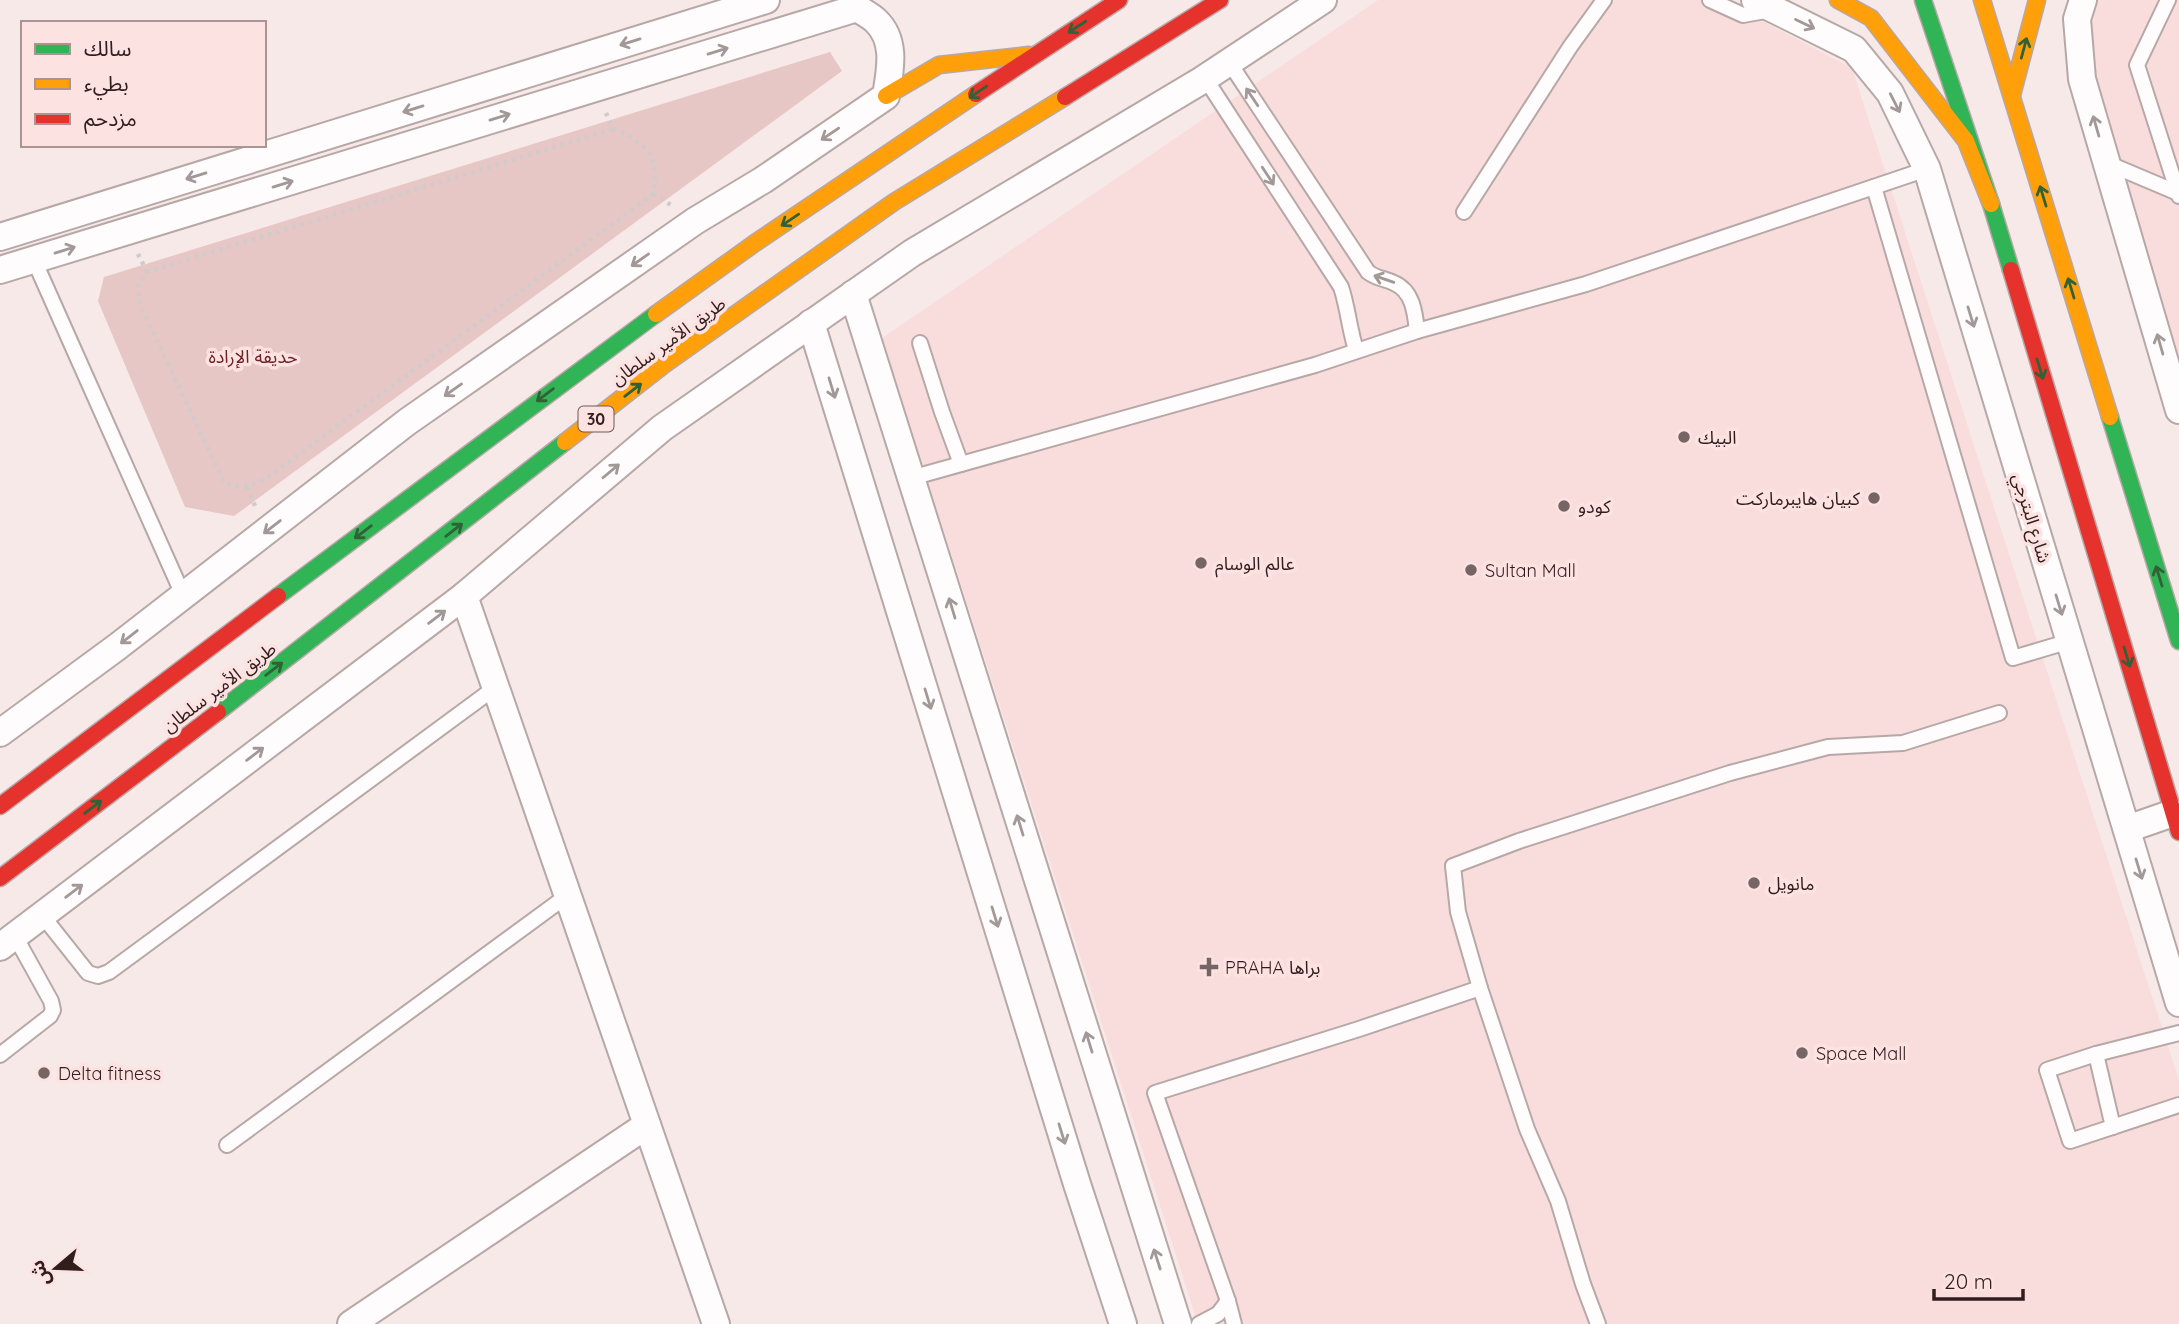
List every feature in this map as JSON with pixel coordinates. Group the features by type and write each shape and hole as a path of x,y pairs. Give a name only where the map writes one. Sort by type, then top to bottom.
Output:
{"main road":[{"name":"طريق الأمير سلطان","path":"0,806 655,314 755,243 1119,0"},
{"name":"طريق الأمير سلطان","path":"0,878 357,598 666,364 894,202 1220,0"},
{"path":"1838,0 1871,18 1966,141 1991,204"},
{"path":"1923,0 1991,204 2176,822"},
{"path":"1982,0 2179,641"},
{"path":"2012,95 2037,0"},
{"path":"886,96 939,65 1035,54"},
{"path":"325,561 340,575"}],"street":[{"path":"0,237 766,0"},
{"path":"7,941 464,596 662,428 912,253 1205,78 1323,0"},
{"path":"2083,0 2077,19 2082,79 2179,410"},
{"name":"شارع البترجي","path":"1764,5 1854,48 1890,93 1927,169 2179,1003"},
{"path":"0,270 857,8 877,21 887,38 892,60 886,96 763,180 695,221 407,422 0,733"},
{"path":"853,294 1185,1323"},
{"path":"811,323 1077,1184 1123,1324"},
{"path":"464,596 716,1324"},
{"path":"2126,829 2176,822"},
{"path":"351,1324 648,1125"}],"lane":[{"path":"1464,212 1570,47 1604,0"},
{"path":"1710,0 1743,15 1751,15 1764,5"},
{"path":"2168,0 2137,65 2178,195"},
{"path":"1229,62 1368,272 1405,290 1413,306 1417,331"},
{"path":"1205,78 1341,287 1356,350"},
{"path":"2107,163 2178,195"},
{"path":"911,478 1315,365 1417,331 1586,284 1927,169"},
{"path":"1874,187 2013,658 2070,641"},
{"path":"34,260 183,595"},
{"path":"920,343 961,464"},
{"path":"42,915 88,973 98,976 109,972 496,687"},
{"path":"1598,1324 1558,1201 1527,1129 1480,988 1458,912 1453,866 1519,841 1730,774 1828,747 1903,743 1999,713"},
{"path":"227,1145 568,895"},
{"path":"0,1055 50,1016 53,1010 51,1002 7,941"},
{"path":"1234,1324 1155,1093 1480,988"},
{"path":"2179,1033 2096,1054 2047,1070 2070,1141 2179,1105"},
{"path":"2096,1054 2113,1127"},
{"path":"1185,1323 1218,1314 1228,1301"}],"path":[{"path":"613,129 620,130 641,145 652,158 655,181 653,194 264,480 247,487 232,486 224,482 140,304 138,286 147,272 613,129"}],"shaded area":[{"path":"1378,0 1722,0 1852,68 2179,1080 2179,1324 1198,1324 882,338"},
{"path":"2091,0 2179,0 2179,375 2084,62"}],"green space":[{"name":"حديقة الإرادة","path":"830,52 842,71 234,516 185,507 98,301 104,277"}],"traffic: fast":[{"path":"1923,0 2011,270"},
{"path":"278,596 656,314"},
{"path":"2110,417 2179,641"},
{"path":"218,712 565,442"}],"traffic: slow":[{"path":"1838,0 1871,18 1966,141 1991,204"},
{"path":"1982,0 2110,417"},
{"path":"2012,95 2037,0"},
{"path":"886,96 939,65 1029,55"},
{"path":"656,314 755,243 976,94"},
{"path":"565,442 665,364 894,202 1065,97"}],"traffic: jam":[{"path":"976,94 1119,0"},
{"path":"1065,97 1220,0"},
{"path":"2011,270 2179,832"},
{"path":"0,806 278,596"},
{"path":"0,878 218,712"}],"place":[{"name":"البيك","path":"1684,437"},
{"name":"كبيان هايبرماركت","path":"1874,498"},
{"name":"كودو","path":"1564,506"},
{"name":"عالم الوسام","path":"1201,563"},
{"name":"Sultan Mall","path":"1471,570"},
{"name":"مانويل","path":"1754,883"},
{"name":"PRAHA براها","path":"1209,967"},
{"name":"Space Mall","path":"1802,1053"},
{"name":"Delta fitness","path":"44,1073"}]}
